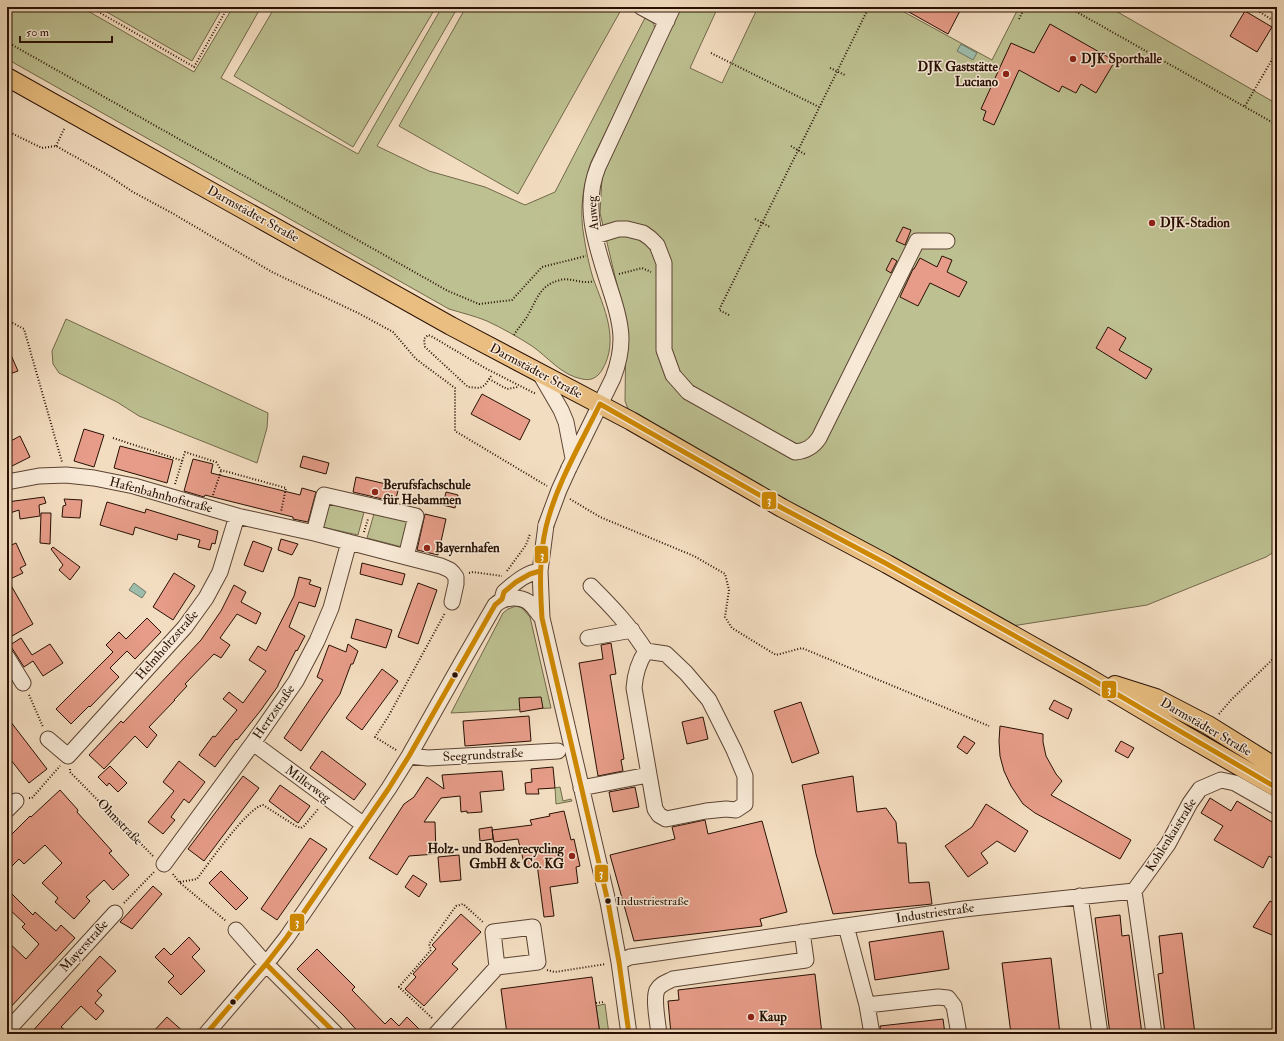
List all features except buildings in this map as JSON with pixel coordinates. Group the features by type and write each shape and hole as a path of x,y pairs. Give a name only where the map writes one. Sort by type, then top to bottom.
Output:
{"main road":[{"name":"Darmstädter Straße","path":"7,77 451,326 600,404 782,508 887,564 1086,676 1277,788"},
{"name":"Darmstädter Straße","path":"1086,676 1156,698 1208,726 1277,768"}],"street":[{"path":"641,7 666,21"},
{"name":"Auweg","path":"629,1034 619,962 608,902 542,618 540,571 546,525 559,490 618,365 621,338 617,310 595,236 590,205 594,177 673,7"},
{"path":"595,236 618,229 627,229 643,233 657,245 664,263 664,350 673,375 680,385 688,392 795,452 802,452 814,445 819,438 917,241 946,241"},
{"path":"539,372 562,410 566,422 571,463"},
{"name":"Hafenbahnhofstraße","path":"7,482 39,476 66,475 94,478 171,497 237,516 314,533 441,566 450,570 456,577 452,602"},
{"path":"314,533 324,495 416,516 406,557"},
{"name":"Helmholtzstraße","path":"68,756 185,627 206,598 220,572 237,516"},
{"name":"Hertzstraße","path":"164,864 253,743 296,681 317,641 355,544"},
{"path":"206,1034 287,937 364,825 409,756 495,605 502,599 504,592 518,580 540,571"},
{"path":"591,586 616,611 632,630 646,651 666,654 686,673 709,700 745,776 745,804 736,810 726,809 706,811 666,819 659,815 655,809 634,688 635,673 639,661 646,651"},
{"path":"502,599 525,599 542,618"},
{"path":"588,638 632,630"},
{"path":"7,658 24,683"},
{"path":"48,739 68,756"},
{"name":"Millerweg","path":"253,743 364,825"},
{"name":"Seegrundstraße","path":"409,756 428,758 558,751"},
{"path":"581,788 648,775"},
{"name":"Kohlenkaistraße","path":"1134,890 1168,844 1190,803 1200,789 1221,780 1235,783 1277,807"},
{"path":"1134,890 1154,1034"},
{"name":"Industriestraße","path":"619,962 630,957 964,908 1134,890"},
{"path":"1080,896 1100,1034"},
{"name":"Mayerstraße","path":"7,1031 115,913"},
{"path":"846,926 868,1005 872,1034"},
{"path":"439,1030 497,967 538,962 534,927 493,932 497,967"},
{"path":"236,930 266,964 336,1034"},
{"path":"659,1034 656,997 657,989 662,984 673,979 806,960 802,932"},
{"path":"868,1005 938,997 948,998 954,1006 959,1034"}],"path":[{"path":"90,7 194,67 228,7"},
{"path":"729,315 719,310 869,7"},
{"path":"1019,19 1025,7"},
{"path":"1068,7 1277,125"},
{"path":"1252,7 1277,23"},
{"path":"7,42 448,290 479,304 512,300 542,267 600,252"},
{"path":"1245,106 1277,51"},
{"path":"711,53 819,107"},
{"path":"830,68 845,75"},
{"path":"56,146 71,113"},
{"path":"7,131 42,148 56,146 272,272 360,314 393,332 416,359 455,388 455,431 547,486"},
{"path":"791,146 806,155"},
{"path":"755,219 770,227"},
{"path":"514,335 528,316 542,290 551,283 562,279 588,283 642,268 664,277"},
{"path":"7,320 24,329 66,475"},
{"path":"491,376 480,388 468,387 425,347 423,342 424,339 428,335 431,336 485,368 539,396"},
{"path":"489,379 507,389 519,386"},
{"path":"112,438 183,461"},
{"path":"171,497 185,452 216,462 221,470 286,488 280,515 282,518 280,525"},
{"path":"210,508 221,470"},
{"path":"567,498 600,517 694,556 725,574 729,590 725,617 732,628 776,655 802,648 989,726"},
{"path":"355,544 372,506"},
{"path":"473,572 503,576 526,545 530,533"},
{"path":"409,756 375,737 388,717 452,602"},
{"path":"1208,726 1231,700 1277,655"},
{"path":"24,683 48,739"},
{"path":"11,805 32,798 68,756"},
{"name":"Ohmstraße","path":"68,756 70,772 148,852 164,864 180,882 236,930"},
{"path":"180,882 197,879 234,831 259,805 263,805 301,828 327,797"},
{"name":"Mayerstraße","path":"115,913 145,881 164,864"},
{"path":"439,1030 399,988 432,950 429,944 456,906 463,904 493,932"},
{"path":"538,962 545,969 555,972 619,962"},
{"path":"596,1002 604,1002"}],"shaded area":[{"path":"7,7 81,7 194,72 233,7 261,7 221,78 358,154 442,7 458,7 377,146 429,171 485,187 525,205 555,192 646,16 653,23 654,32 591,162 583,199 582,218 590,268 602,301 610,336 610,347 602,370 596,377 588,380 568,374 561,370 538,350 510,333 482,319 449,309 7,59"},
{"path":"98,7 223,7 192,61"},
{"path":"275,7 436,7 353,147 234,76"},
{"path":"466,7 616,7 621,10 518,194 399,126"},
{"path":"680,7 718,7 690,68 722,83 758,7 895,7 992,60 1019,7 1109,7 1277,104 1277,550 1266,557 1147,605 1012,626 1000,624 628,409 625,401 626,323 600,213 602,177"},
{"path":"961,44 977,53 973,60 957,51"},
{"path":"66,319 268,413 267,428 257,463 139,416 117,402 59,373 53,364 52,351"},
{"path":"327,503 364,512 358,535 322,527"},
{"path":"374,514 407,521 402,547 367,538"},
{"path":"134,583 146,592 142,598 129,590"},
{"path":"516,606 522,608 530,617 551,708 451,713 503,613"},
{"path":"560,787 563,801 571,799 572,801 556,804 555,788"},
{"path":"605,1004 609,1034 600,1034 596,1006"}],"transit line":[{"name":"3","path":"600,404 782,508 887,564 1086,676 1277,788"},
{"name":"3","path":"600,404 562,480 550,511 542,550 541,607 542,618 608,902 619,962 629,1034"},
{"name":"3","path":"206,1034 287,937 389,788 409,756 495,605 502,599 504,592 516,582 530,574 540,571"},
{"name":"3","path":"266,964 336,1034"}],"place":[{"name":"DJK Sporthalle","path":"1073,59"},
{"name":"DJK Gaststätte Luciano","path":"1006,74"},
{"name":"DJK-Stadion","path":"1152,223"},
{"name":"Berufsfachschule für Hebammen","path":"375,492"},
{"name":"Bayernhafen","path":"427,548"},
{"name":"Holz- und Bodenrecycling GmbH & Co. KG","path":"572,856"},
{"name":"Industriestraße","path":"608,901"},
{"name":"Kaup","path":"751,1017"}]}
